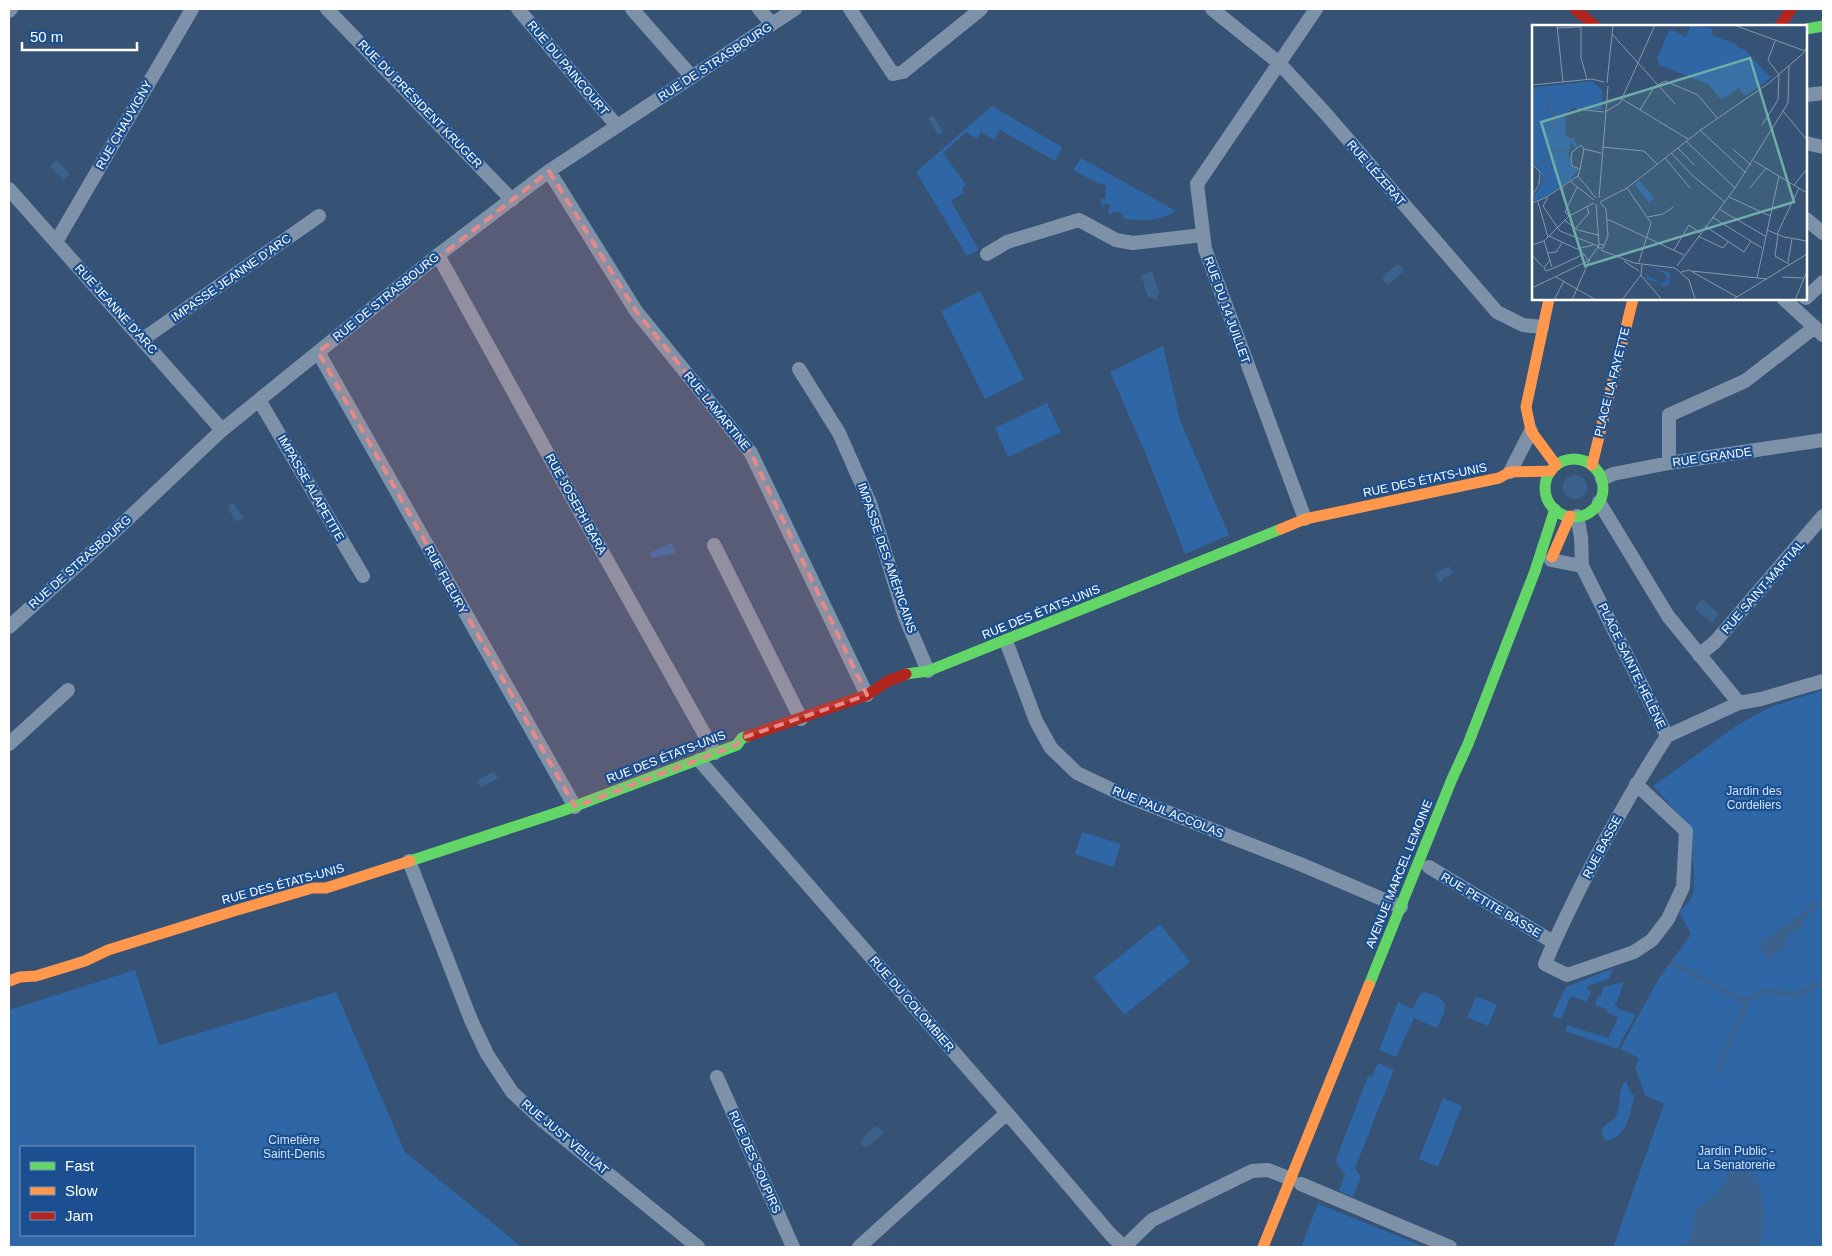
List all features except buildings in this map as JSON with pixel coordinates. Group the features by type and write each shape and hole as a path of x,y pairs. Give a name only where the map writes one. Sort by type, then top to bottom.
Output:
{"main road":[{"path":"1575,9 1594,25"},
{"path":"1781,25 1791,9"},
{"path":"1807,29 1823,26"},
{"path":"1548,300 1526,407 1531,431 1553,468"},
{"name":"PLACE LA FAYETTE","path":"1592,465 1633,300"},
{"path":"1570,459 1578,459 1592,465 1602,480 1603,487 1599,502 1590,512 1574,516 1555,509 1546,495 1545,486 1553,468 1570,459"},
{"name":"RUE DES ÉTATS-UNIS","path":"9,981 20,977 36,976 85,961 108,950 237,910 312,888 326,888 575,807 737,745 742,738 867,695 876,687 916,671 928,671 1007,640 1305,519 1499,478 1510,472 1553,468"},
{"name":"AVENUE MARCEL LEMOINE","path":"1477,733 1535,571 1555,509"},
{"name":"AVENUE MARCEL LEMOINE","path":"1263,1247 1299,1183 1402,907 1551,560 1574,516"},
{"name":"AVENUE MARCEL LEMOINE","path":"1401,936 1429,867 1457,781"},
{"path":"1313,1154 1323,1129"}],"street":[{"name":"RUE CHAUVIGNY","path":"56,242 192,9"},
{"name":"RUE DU PRÉSIDENT KRUGER","path":"328,9 512,200"},
{"name":"RUE DU PAINCOURT","path":"518,9 617,126"},
{"path":"632,9 692,77"},
{"path":"759,9 772,24"},
{"name":"RUE DE STRASBOURG","path":"9,626 114,532 222,430 438,255 549,171 795,9"},
{"path":"850,9 893,74 903,72 981,9"},
{"name":"RUE LÉZERAT","path":"1212,9 1279,63 1326,114 1497,312 1523,325 1542,327"},
{"name":"RUE DU 14 JUILLET","path":"1305,519 1205,249 1197,184 1316,9"},
{"path":"1807,95 1823,93"},
{"path":"1807,143 1823,147"},
{"name":"RUE LAMARTINE","path":"549,171 636,311 751,453 867,695"},
{"name":"RUE JEANNE D'ARC","path":"9,189 222,430"},
{"name":"IMPASSE JEANNE D'ARC","path":"142,340 319,216"},
{"path":"987,254 1006,242 1079,220 1116,240 1133,243 1203,235"},
{"path":"1807,220 1823,233"},
{"name":"RUE JOSEPH BARA","path":"438,255 716,753"},
{"path":"1807,297 1823,282"},
{"path":"1669,463 1669,415 1745,381 1819,331 1802,302"},
{"name":"RUE FLEURY","path":"318,352 575,807"},
{"name":"IMPASSE DES AMÉRICAINS","path":"799,368 840,433 870,503 905,617 928,671"},
{"name":"IMPASSE ALAPETITE","path":"259,400 363,576"},
{"path":"1510,472 1531,431"},
{"name":"RUE GRANDE","path":"1602,480 1613,474 1669,463 1823,440"},
{"path":"1599,502 1668,616 1739,703"},
{"name":"PLACE SAINTE-HÉLÈNE","path":"1574,516 1581,537 1582,566 1667,736 1739,703 1761,699 1823,681"},
{"name":"RUE SAINT-MARTIAL","path":"1699,654 1715,642 1823,516"},
{"path":"714,545 801,719"},
{"path":"1551,560 1582,566"},
{"name":"RUE PAUL ACCOLAS","path":"1007,640 1036,721 1051,748 1077,773 1121,794 1300,864 1402,907"},
{"path":"9,744 68,690"},
{"name":"RUE BASSE","path":"1636,784 1686,831 1684,886 1668,919 1652,940 1634,952 1566,975 1545,964 1553,942 1591,866 1636,784 1667,736"},
{"name":"RUE DU COLOMBIER","path":"699,760 1111,1235 1124,1247"},
{"name":"RUE JUST VEILLAT","path":"409,861 471,1020 487,1054 512,1092 542,1120 698,1247"},
{"name":"RUE PETITE BASSE","path":"1429,867 1553,942"},
{"name":"RUE DES SOUPIRS","path":"717,1078 793,1247"},
{"path":"859,1247 1007,1113"},
{"path":"1124,1247 1152,1220 1252,1171 1268,1170 1450,1247"}],"highlighted area":[{"path":"549,171 636,311 751,453 867,695 742,738 737,745 575,807 318,352"}],"green space":[{"path":"992,106 1062,147 1055,161 1000,130 994,140 981,132 977,139 966,132 943,153 966,185 962,189 964,193 951,201 979,250 967,256 916,172"},
{"path":"1081,158 1176,211 1170,215 1150,220 1123,219 1123,215 1120,212 1114,211 1110,215 1108,213 1110,205 1104,203 1102,210 1101,199 1105,199 1106,186 1073,170"},
{"path":"980,291 1024,379 985,399 941,311"},
{"path":"1163,346 1180,420 1229,535 1185,554 1147,457 1110,372"},
{"path":"1047,403 1061,432 1008,457 995,428"},
{"path":"671,543 676,553 653,558 650,553"},
{"path":"1823,690 1823,1247 1613,1247 1664,1104 1645,1095 1635,1068 1639,1058 1620,1049 1659,978 1691,934 1679,912 1689,902 1694,891 1692,829 1653,786 1736,726 1770,707"},
{"path":"1082,832 1121,844 1113,867 1075,854"},
{"path":"1160,924 1190,962 1124,1015 1094,977"},
{"path":"1613,968 1609,979 1587,986 1587,989 1591,991 1587,1002 1571,996 1561,1019 1552,1016 1566,987"},
{"name":"Cimetière Saint-Denis","path":"135,970 159,1045 336,992 405,1152 522,1247 9,1247 9,1010"},
{"path":"1624,982 1617,1002 1614,1003 1619,1009 1636,1015 1617,1049 1565,1031 1567,1025 1608,1038 1618,1017 1608,1013 1606,1009 1595,1005 1597,997 1601,996 1603,987"},
{"path":"1424,992 1438,996 1445,1004 1444,1013 1437,1028 1414,1018 1396,1057 1379,1050 1398,1002 1413,1009 1420,994"},
{"path":"1476,996 1497,1005 1488,1026 1467,1017"},
{"path":"1378,1063 1394,1070 1355,1168 1361,1177 1353,1197 1339,1191 1345,1174 1335,1162 1368,1076 1372,1076"},
{"path":"1626,1081 1631,1093 1634,1095 1629,1117 1622,1131 1617,1136 1611,1140 1604,1140 1602,1134 1603,1127 1615,1118 1617,1114 1622,1087"},
{"path":"1443,1098 1462,1106 1438,1167 1419,1159"},
{"path":"1318,1204 1331,1209 1425,1247 1301,1247"}],"shaded area":[{"path":"933,115 943,132 938,135 928,118"},
{"path":"57,160 70,174 63,180 50,166"},
{"path":"1397,264 1403,267 1403,272 1388,285 1382,278"},
{"path":"1152,271 1160,294 1157,295 1155,300 1152,297 1148,298 1141,275"},
{"path":"1575,475 1583,479 1587,487 1583,495 1575,499 1567,495 1563,487 1567,479"},
{"path":"230,503 234,504 244,518 236,522 228,508"},
{"path":"1449,566 1453,574 1442,579 1442,582 1438,581 1435,573"},
{"path":"1702,599 1719,614 1712,623 1694,608"},
{"path":"494,771 498,778 481,788 477,781"},
{"path":"1823,897 1823,903 1807,914 1804,923 1786,938 1785,947 1768,959 1758,945"},
{"path":"877,1126 883,1131 883,1134 866,1148 861,1144 864,1136"},
{"path":"1738,1158 1749,1166 1762,1199 1764,1218 1759,1247 1685,1247 1690,1239 1697,1210 1721,1189 1732,1165"}],"waterway":[{"path":"1672,963 1744,1001 1763,991 1774,991 1795,996 1823,982"},
{"path":"1717,1072 1745,1007 1744,1001"}],"traffic: fast":[{"path":"1807,29 1823,26"},
{"path":"1574,459 1590,464 1598,472 1603,488 1598,504 1590,512 1574,517 1558,512 1550,504 1545,488 1550,472 1558,464 1574,459"},
{"path":"1369,985 1452,779 1468,744 1535,571 1555,509"},
{"path":"906,674 928,671 1281,529"},
{"path":"410,861 562,811 737,745 742,738 748,736"}],"traffic: slow":[{"path":"1549,300 1526,407 1531,431 1556,465"},
{"path":"1592,465 1633,300"},
{"path":"1281,529 1305,519 1499,478 1510,472 1551,471"},
{"path":"1552,557 1570,516"},
{"path":"9,981 20,977 36,976 85,961 108,950 237,910 312,888 326,888 410,861"},
{"path":"1263,1247 1369,985"}],"traffic: jam":[{"path":"1575,9 1594,25"},
{"path":"1781,25 1791,9"},
{"path":"748,736 867,695 888,681 906,674"}],"park label":[{"name":"Jardin des Cordeliers","path":"1754,798"},
{"name":"Jardin Public - La Senatorerie","path":"1736,1158"}]}
